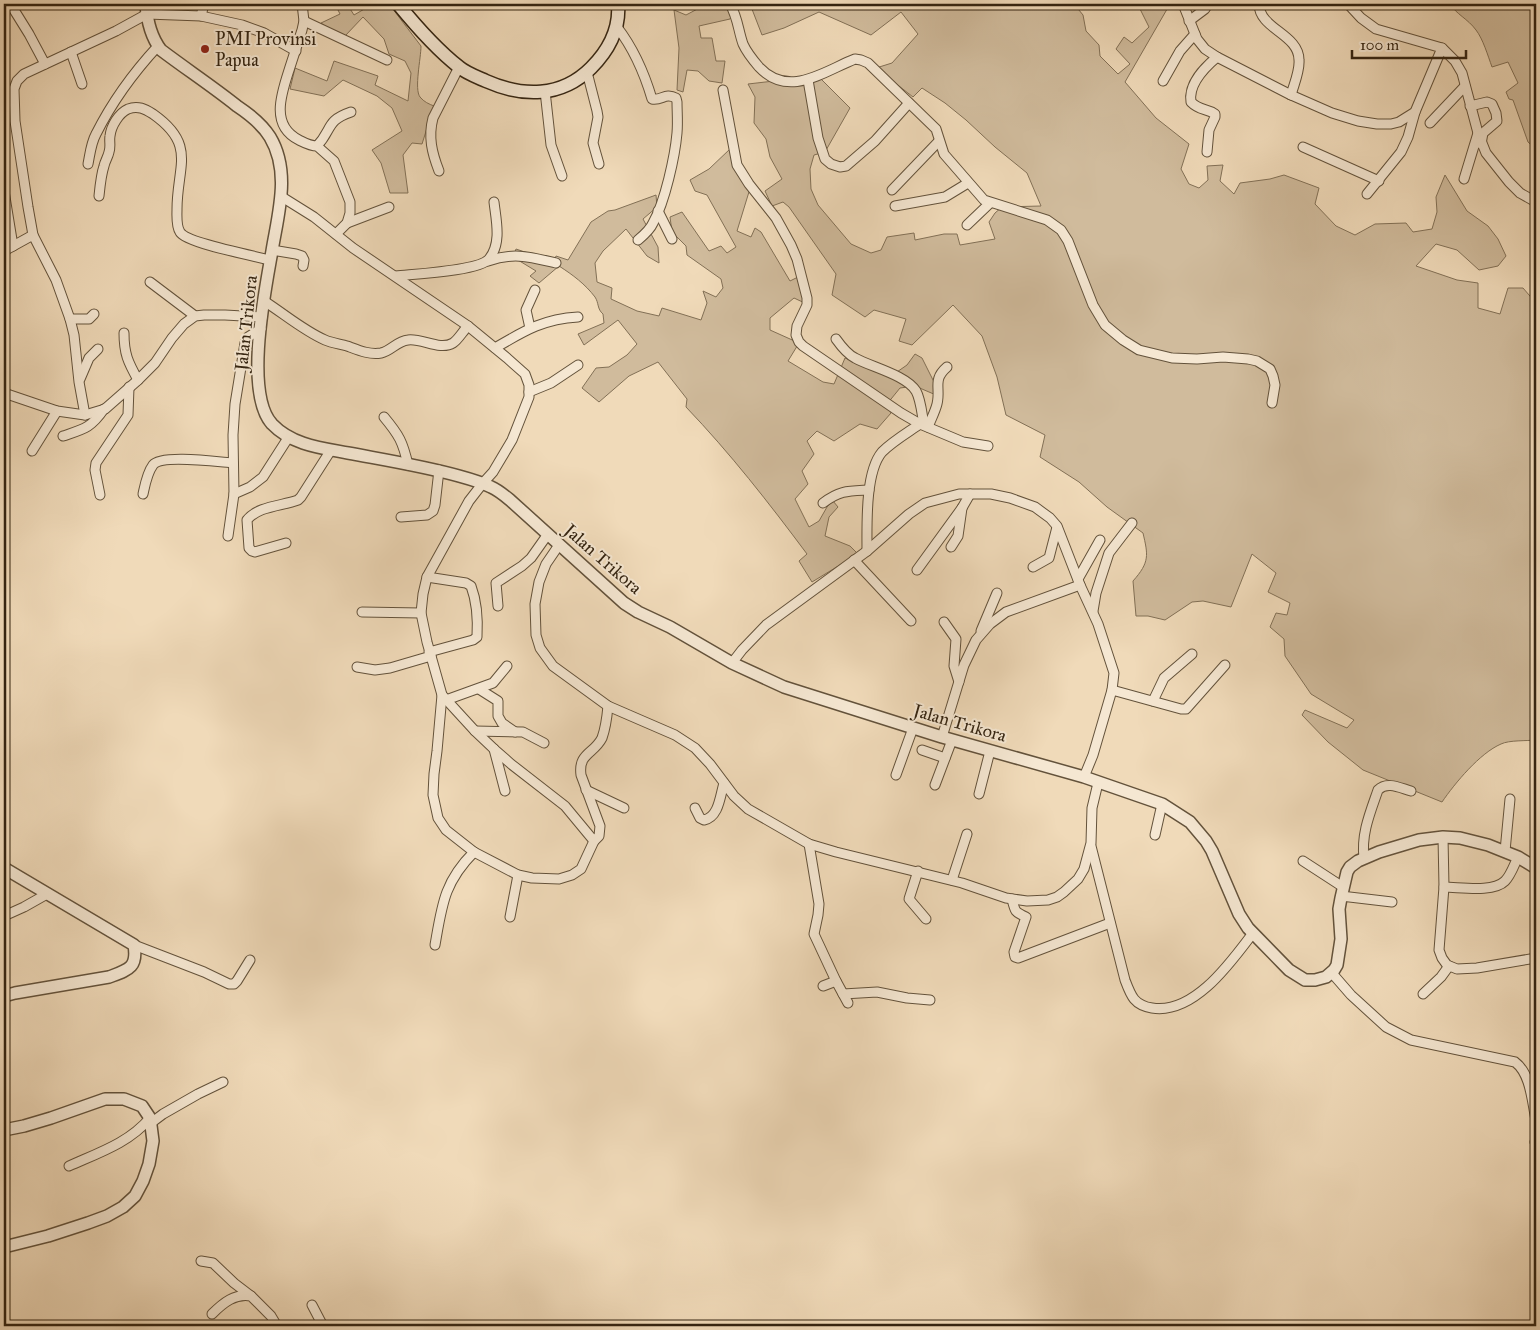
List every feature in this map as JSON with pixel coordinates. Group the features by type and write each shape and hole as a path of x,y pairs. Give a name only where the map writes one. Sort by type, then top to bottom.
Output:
{"main road":[{"path":"398,4 416,26 459,67 497,86 525,92 560,88 587,72 611,42 617,27 618,4"}],"street":[{"path":"201,16 204,4"},
{"path":"302,4 304,21 280,100 280,116 283,125 290,135 311,146 317,146 334,161 350,202 350,213 347,223"},
{"path":"730,4 736,15 743,44 749,56 763,71 775,79 800,82 855,59 868,64 936,130 944,154 984,200 1047,220 1061,230 1068,241 1093,305 1105,324 1123,340 1139,350 1172,358 1223,357 1257,361 1270,369 1273,376 1275,385 1272,403"},
{"path":"1183,4 1200,45 1217,57 1291,95 1332,113 1376,124 1399,122 1415,112"},
{"path":"1189,21 1205,9 1208,4"},
{"path":"1259,4 1259,11 1264,20 1282,33 1297,51 1299,59 1291,95"},
{"path":"1348,4 1361,18 1376,28 1442,48 1455,61 1465,86 1482,144 1492,161 1509,182 1520,193 1535,203"},
{"path":"10,5 29,34 45,64"},
{"path":"88,164 96,134 121,92 140,65 158,46 154,40 146,9"},
{"path":"85,415 70,319 60,288 33,235 16,120 14,89 17,81 24,74 116,31 146,9 201,16 242,25 281,42 296,51"},
{"path":"304,21 387,60"},
{"path":"617,27 635,53 652,99 671,95 678,102 675,151 658,211 648,231 638,240"},
{"path":"1163,81 1180,51 1195,34"},
{"name":"Jalan Trikora","path":"158,46 252,117 269,135 276,149 281,169 282,197 264,300 257,352 257,378 260,396 268,419 288,438 311,446 439,470 483,483 493,488 510,500 624,603 732,663 784,687 913,728 1084,777 1162,804 1190,822 1206,841 1239,914 1253,933 1289,970 1305,980 1315,980 1329,975"},
{"path":"1367,194 1402,152 1415,112 1442,48"},
{"path":"71,52 82,84"},
{"path":"1207,152 1209,130 1215,117 1211,111 1196,107 1191,102 1190,94 1195,82 1217,57"},
{"path":"439,171 432,154 431,126 459,67"},
{"path":"587,72 598,117 594,143 599,164"},
{"path":"808,80 818,138 825,159 830,164 840,167 846,166 875,141 909,104"},
{"path":"1430,123 1465,86"},
{"path":"723,90 737,165 749,184 776,218 797,259 807,298 807,305 797,326 796,335 799,342 901,413 963,442 988,446"},
{"path":"545,91 551,145 562,176"},
{"path":"1470,106 1487,102 1492,104 1496,113 1497,121 1483,133 1482,144"},
{"path":"99,196 113,126 127,109 141,107 162,120 173,131 178,141 182,164 177,202 177,218 180,232 188,238 221,248 271,255 296,254 302,256 304,260 303,266"},
{"path":"317,146 324,138 333,121 351,112"},
{"path":"1464,179 1478,133"},
{"path":"892,190 939,141"},
{"path":"1303,147 1378,181"},
{"path":"895,206 945,197 968,183"},
{"path":"4,191 13,246"},
{"path":"282,197 314,217 353,248 468,326 525,374 529,385 529,397 512,440 494,472 469,501 427,577 423,594 421,613 430,654 444,698 433,795 438,818 446,830 474,852 518,875 532,878 558,879 572,875 581,869 594,841 599,836 600,826 586,790 580,766 586,754 601,740 607,722 608,706"},
{"path":"488,260 493,254 498,230 494,202"},
{"path":"967,224 990,203"},
{"path":"336,234 347,223 389,207"},
{"path":"658,211 672,239"},
{"path":"4,251 33,235"},
{"path":"396,276 462,269 502,256 515,255 556,263"},
{"path":"150,282 195,316"},
{"path":"530,328 526,310 535,290"},
{"path":"264,300 317,336 362,352 379,353 387,351 406,340 443,346 453,343 468,326"},
{"path":"70,319 89,319 94,314"},
{"path":"63,436 88,428 104,408 155,363 172,338 184,324 195,316 225,315 261,323"},
{"path":"495,348 530,328 560,318 578,317"},
{"path":"228,536 234,494 235,404 245,343 261,323"},
{"path":"124,333 124,348 128,362 138,380"},
{"path":"836,339 844,350 854,358 895,376 915,390 918,395 924,425"},
{"path":"79,382 86,363 98,349"},
{"path":"529,392 551,383 578,365"},
{"path":"867,551 869,490 877,460 894,442 924,425 935,413 938,402 938,380 940,373 947,367"},
{"path":"100,496 94,470 96,463 128,415 130,387"},
{"path":"4,393 57,411 85,415 104,408"},
{"path":"32,451 57,411"},
{"path":"384,417 404,445 408,464"},
{"path":"234,494 250,487 263,477 288,438"},
{"path":"286,543 255,552 252,551 249,548 247,520 262,510 298,500 331,450"},
{"path":"143,494 147,477 153,465 157,462 174,459 233,463"},
{"path":"401,517 427,515 433,511 436,505 439,470"},
{"path":"823,503 833,495 869,490"},
{"path":"732,663 766,625 867,551 909,514 925,503 959,494 991,494 1010,498 1035,507 1057,526 1079,582 1093,611 1114,673 1112,690 1093,755 1084,777"},
{"path":"917,570 970,494"},
{"path":"951,547 958,536 962,508"},
{"path":"1093,611 1096,593 1109,553 1132,523"},
{"path":"1034,567 1049,558 1057,526"},
{"path":"498,606 496,583 531,558 548,534"},
{"path":"976,640 990,624 1006,612 1079,582 1100,540"},
{"path":"559,545 546,564 538,582 535,604 536,635 540,648 553,666 608,706 675,735 695,748 710,764 734,796 748,809 809,844 952,880 1012,899 1048,900 1064,892 1081,874 1087,861 1091,844 1092,808 1098,783"},
{"path":"854,560 911,621"},
{"path":"357,667 375,670 390,668 477,637 476,605 471,586 466,583 427,577"},
{"path":"934,785 945,758 947,738 964,665 997,593"},
{"path":"362,612 421,613"},
{"path":"944,622 956,639 954,666 960,682"},
{"path":"1153,701 1164,678 1192,654"},
{"path":"1112,690 1186,709 1225,665"},
{"path":"444,698 493,684 507,666"},
{"path":"479,689 498,701 498,716 502,723 515,732"},
{"path":"444,698 475,732 494,749 565,806 594,841"},
{"path":"896,775 913,728"},
{"path":"475,732 528,733 544,744"},
{"path":"494,749 505,791"},
{"path":"922,750 945,758"},
{"path":"979,794 990,750"},
{"path":"695,808 700,818 704,820 712,817 717,808 724,783"},
{"path":"1364,858 1363,837 1378,790 1386,784 1410,791"},
{"path":"586,790 624,808"},
{"path":"1505,851 1510,799"},
{"path":"1155,835 1162,804"},
{"path":"952,880 967,834"},
{"path":"1443,837 1444,887 1439,950 1442,958 1449,966 1457,969 1477,968 1536,958"},
{"path":"1536,868 1505,851 1476,841 1443,837 1419,840 1379,852 1358,861 1350,867 1342,892 1339,908 1341,939 1339,958 1334,970 1329,975 1386,1027 1411,1040 1515,1062 1524,1072 1536,1120"},
{"path":"809,844 819,904 814,934 848,1003"},
{"path":"1091,844 1125,980 1132,997 1142,1006 1158,1009 1168,1008 1179,1005 1195,996 1229,964 1253,933"},
{"path":"435,945 442,903 446,892 464,861 474,852"},
{"path":"1444,887 1488,888 1498,886 1507,879 1518,857"},
{"path":"1303,861 1342,892 1392,902"},
{"path":"4,868 134,945 204,972 229,984 234,984 237,981 250,960"},
{"path":"918,871 909,899 926,920"},
{"path":"1081,874 1099,877"},
{"path":"510,917 518,875"},
{"path":"4,916 47,894"},
{"path":"1012,899 1017,914 1026,917 1014,952 1014,955 1018,958 1110,923"},
{"path":"4,996 15,992 109,977 124,972 134,962 134,945"},
{"path":"1423,994 1441,977 1449,966"},
{"path":"823,986 836,981"},
{"path":"844,994 877,992 930,1000"},
{"path":"69,1166 129,1138 150,1121 223,1082"},
{"path":"4,1130 24,1126 105,1099 124,1099 142,1106 150,1121 152,1141 149,1164 143,1181 135,1196 123,1207 107,1216 88,1223 48,1236 4,1247"},
{"path":"201,1262 213,1263 251,1296 271,1316 277,1326"},
{"path":"212,1314 224,1302 234,1298 251,1296"},
{"path":"312,1304 323,1326"}],"shaded area":[{"path":"335,4 347,4 354,15 373,4 389,4 421,46 418,93 423,100 434,106 422,144 412,143 403,155 408,193 390,193 381,163 372,150 402,131 392,108 377,96 343,80 324,96 290,89 295,68 327,81 334,61 378,76 375,85 408,101 411,73 405,61 389,54 384,39 363,17 345,36 321,23 340,14"},
{"path":"707,4 736,4 730,19 699,26 701,38 712,38 716,61 725,61 722,83 709,81 698,71 687,70 683,92 677,90 679,48 674,10 686,15"},
{"path":"750,4 1074,4 1083,15 1086,31 1099,45 1100,56 1118,74 1130,64 1116,49 1124,37 1132,43 1149,27 1140,9 1127,4 1170,4 1125,82 1156,118 1189,144 1181,169 1189,184 1199,188 1208,180 1207,166 1223,165 1220,181 1234,194 1240,183 1284,175 1319,188 1315,204 1336,226 1355,235 1375,224 1406,223 1413,232 1432,229 1437,212 1436,197 1445,175 1467,211 1488,226 1498,239 1506,256 1498,266 1479,270 1457,250 1436,244 1416,266 1457,280 1478,283 1478,308 1500,314 1508,288 1523,288 1536,303 1536,740 1509,742 1493,748 1468,769 1442,802 1363,770 1328,742 1302,715 1305,710 1347,728 1354,720 1311,694 1285,656 1284,639 1270,627 1276,613 1287,615 1290,603 1268,592 1276,573 1252,554 1231,607 1203,601 1192,602 1165,620 1148,616 1136,616 1133,581 1145,563 1147,553 1143,533 1107,507 1079,482 1040,457 1045,435 1006,415 997,377 982,336 953,305 912,345 899,341 906,319 874,310 865,317 832,295 836,274 789,207 783,202 772,206 765,191 782,179 770,157 766,139 754,123 755,97 748,84 818,76 850,108 825,152 814,155 810,169 811,189 818,205 851,244 871,253 881,250 887,237 914,233 915,240 944,234 957,234 960,245 995,239 989,222 1002,207 1041,206 1027,173 945,103 922,88 913,97 876,68 892,63 918,34 901,12 871,35 819,12 784,28 762,35"},
{"path":"1450,4 1536,4 1536,149 1528,142 1513,100 1509,99 1506,92 1518,83 1508,62 1492,67 1479,34"},
{"path":"730,149 736,152 752,182 737,231 751,237 755,228 761,232 790,281 802,275 809,305 794,298 770,318 770,330 799,343 788,361 823,382 834,384 845,358 894,374 907,365 915,354 922,358 934,382 936,395 915,386 900,388 887,404 891,413 877,429 860,424 834,441 817,431 807,441 814,454 802,471 808,484 795,499 809,527 819,521 833,501 838,507 829,517 825,536 850,546 858,554 812,582 799,561 807,554 749,479 686,407 687,399 658,362 629,376 599,402 582,388 596,368 609,367 627,355 637,344 618,320 584,345 578,334 604,323 603,314 595,297 578,280 559,266 539,283 530,276 536,271 513,257 516,249 554,262 556,256 568,260 591,222 608,211 656,195 657,207 643,219 658,247 659,263 647,256 626,229 603,251 595,263 597,282 612,288 611,299 637,311 659,316 662,308 701,320 707,303 703,291 716,297 723,288 721,279 687,255 686,246 672,232 670,217 682,212 709,251 721,246 727,253 736,247 707,195 695,191 690,180 709,169"}],"place":[{"name":"PMI Provinsi Papua","path":"205,49"}]}
